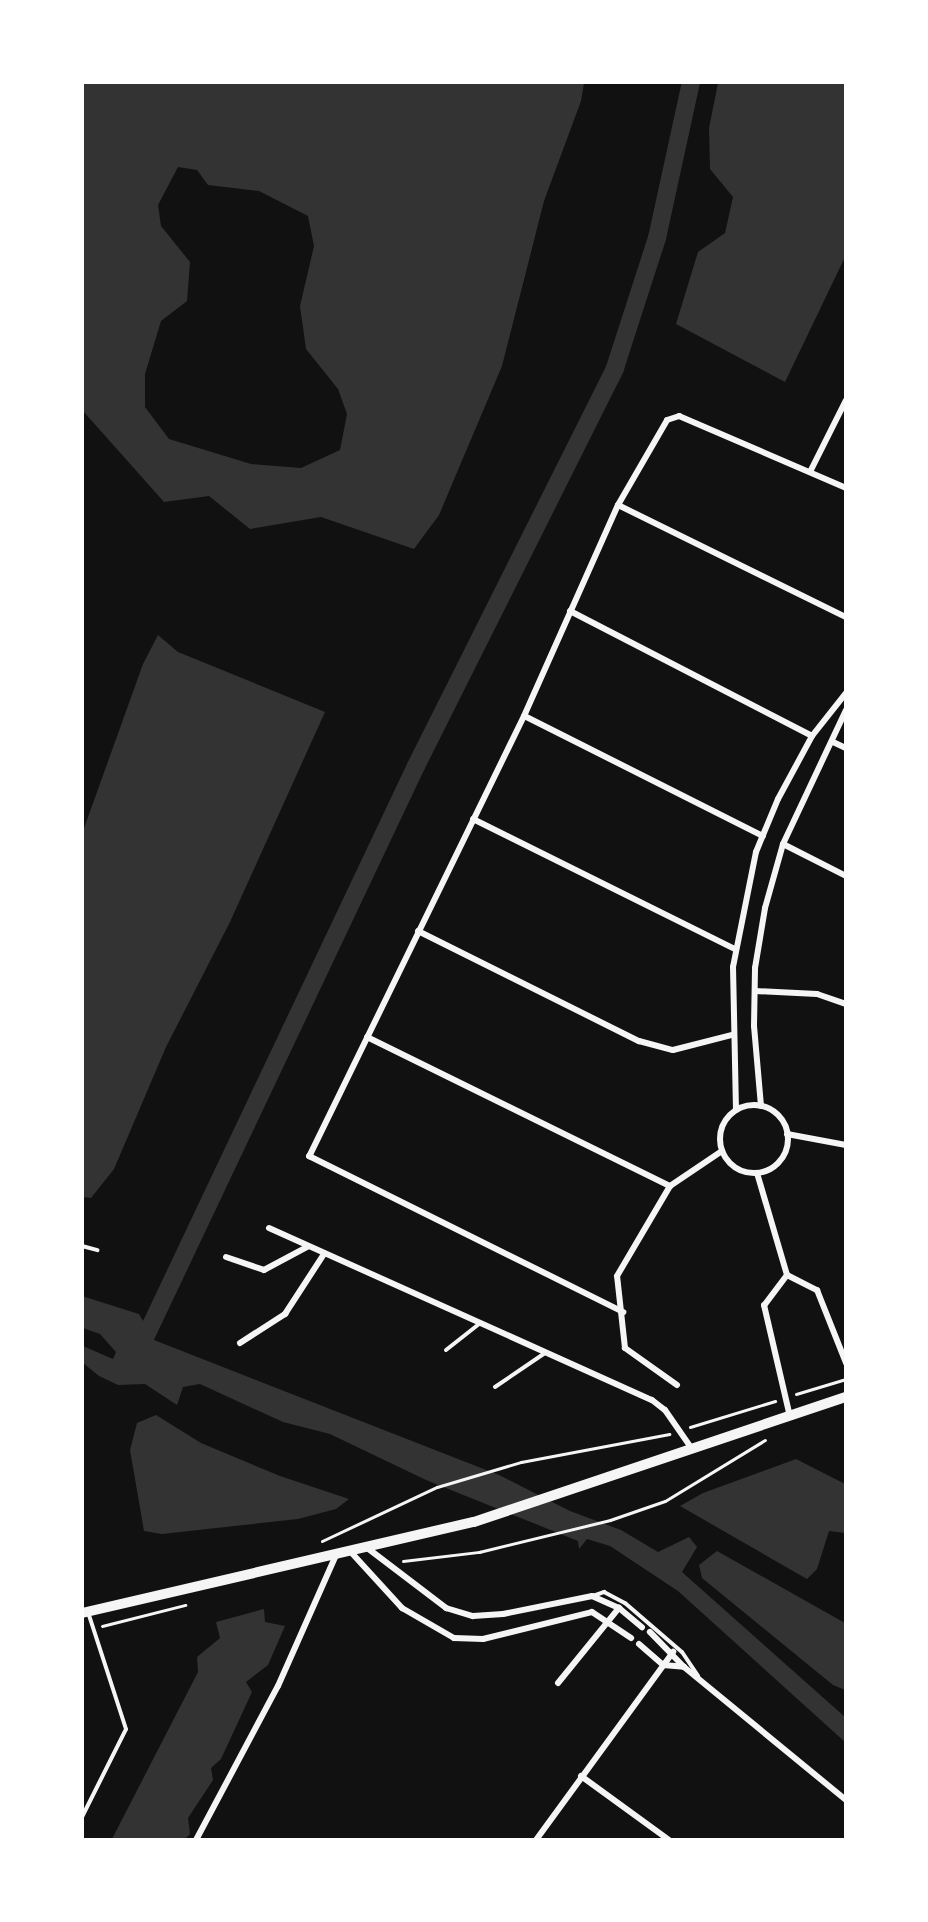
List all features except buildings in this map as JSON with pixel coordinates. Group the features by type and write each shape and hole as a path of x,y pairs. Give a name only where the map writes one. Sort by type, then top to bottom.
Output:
{"main road":[{"path":"85,1612 365,1547 508,1511 846,1397"}],"street":[{"path":"811,470 846,400"},
{"path":"623,1312 309,1156 524,716 618,505 667,420 673,417 811,470 846,488"},
{"path":"618,505 846,617"},
{"path":"570,611 812,736"},
{"path":"736,1110 761,1106 778,1115 788,1134 784,1156 768,1170 757,1173 736,1168 722,1151 722,1128 736,1110 732,1035 735,949 742,906 763,836 812,736 846,693"},
{"path":"761,1106 755,991 765,908 783,844 833,742 846,710"},
{"path":"524,716 763,836"},
{"path":"833,742 846,748"},
{"path":"473,819 735,949"},
{"path":"783,844 846,876"},
{"path":"418,931 639,1041 673,1050 732,1035"},
{"path":"755,991 817,994 846,1004"},
{"path":"367,1037 670,1186"},
{"path":"788,1134 846,1145"},
{"path":"677,1385 625,1348 623,1312 617,1276 670,1186 722,1151"},
{"path":"757,1173 788,1275 817,1290 846,1363"},
{"path":"269,1228 652,1401 665,1410 692,1449"},
{"path":"226,1257 264,1270 307,1246"},
{"path":"240,1343 285,1314 324,1254"},
{"path":"788,1275 764,1305 790,1417"},
{"path":"365,1547 446,1608 473,1616 592,1596 619,1608 642,1627"},
{"path":"349,1550 402,1608 454,1638 483,1639 592,1612 631,1638"},
{"path":"196,1839 278,1686 337,1552"},
{"path":"558,1683 619,1608"},
{"path":"650,1632 673,1652 684,1667 846,1800"},
{"path":"639,1644 663,1665 684,1667"},
{"path":"536,1839 673,1652"},
{"path":"581,1776 669,1839"}],"lane":[{"path":"82,1246 97,1250"},
{"path":"447,1350 479,1324"},
{"path":"495,1387 545,1353"},
{"path":"592,1596 604,1592 625,1603 682,1652 702,1681"},
{"path":"82,1817 126,1729 85,1612"}],"path":[{"path":"423,1559 540,1538 610,1520 665,1501 773,1437"},
{"path":"314,1543 437,1487 521,1462"}],"shaded area":[{"path":"83,82 584,83 581,101 544,201 502,366 439,515 414,549 321,517 250,529 209,496 164,502 83,411","holes":["178,167 197,170 208,185 259,191 308,216 314,246 300,306 306,349 338,389 347,414 340,450 301,468 251,464 169,439 145,407 145,374 161,321 187,301 190,262 161,226 158,205"]},
{"path":"718,83 845,83 845,257 785,382 676,324 698,252 725,233 733,197 710,169 709,128"},
{"path":"158,635 178,652 325,712 230,922 166,1047 114,1169 91,1198 82,1197 83,831 143,664"},
{"path":"82,1296 139,1314 154,1340 499,1475 570,1511 621,1530 658,1552 689,1537 697,1547 682,1572 845,1717 845,1742 678,1591 610,1546 587,1539 579,1549 578,1541 426,1480 330,1434 283,1422 200,1384 183,1387 177,1405 145,1384 118,1385 99,1376 83,1363 83,1346 113,1359 116,1352 100,1334 83,1328"},
{"path":"156,1415 201,1443 280,1476 349,1499 336,1509 298,1519 162,1534 144,1531 130,1450 137,1423"},
{"path":"796,1459 845,1484 845,1533 829,1531 817,1569 807,1579 680,1506 703,1493"},
{"path":"717,1551 845,1623 845,1690 833,1685 702,1578 699,1565"},
{"path":"264,1609 265,1622 285,1626 268,1665 246,1682 252,1692 221,1759 211,1768 213,1780 188,1818 190,1834 185,1839 112,1839 198,1672 197,1657 220,1638 216,1622"}],"waterway":[{"path":"143,1342 416,766 615,368 657,238 691,82"}]}
